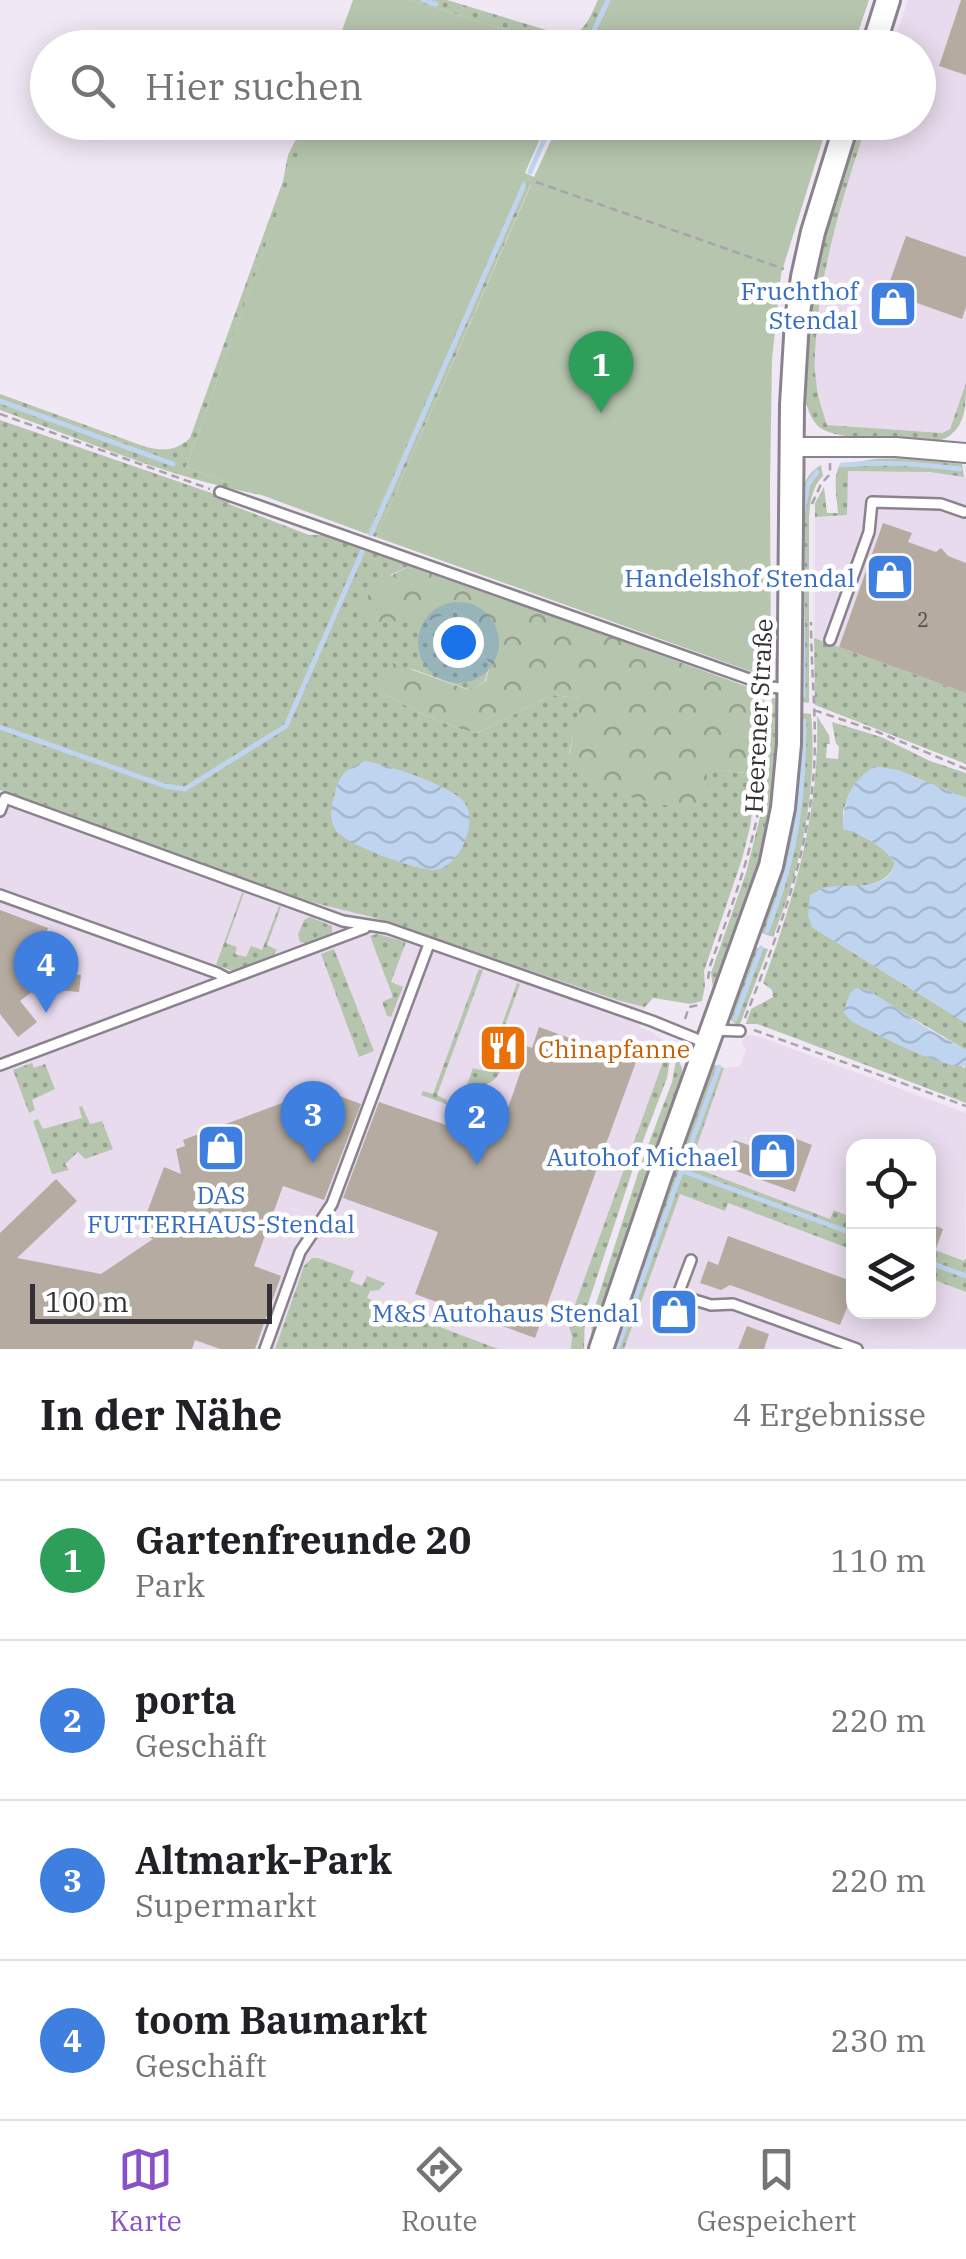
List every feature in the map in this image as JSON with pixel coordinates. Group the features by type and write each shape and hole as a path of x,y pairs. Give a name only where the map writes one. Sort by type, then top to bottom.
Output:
{"main road":[{"path":"878,30 888,0"},
{"name":"Heerener Straße","path":"602,1349 761,898 779,834 787,780 781,688 794,361 803,277 842,140"}],"street":[{"path":"791,448 896,447 963,452 966,433"}],"lane":[{"path":"220,492 781,688"},
{"path":"830,640 870,532 872,502 941,504 965,510"},
{"path":"0,811 5,798 343,921 386,928 681,1033 710,1037 740,1031"},
{"path":"0,894 228,979"},
{"path":"0,1065 367,927"},
{"path":"265,1349 300,1252 332,1204 429,944"},
{"path":"661,1320 674,1306 691,1260"},
{"path":"678,1295 711,1305 733,1304 857,1349"}],"path":[{"path":"536,182 790,270"},
{"path":"0,414 220,492"},
{"path":"708,980 755,826 781,688"},
{"path":"830,716 966,769"},
{"path":"681,1033 689,1007 704,1004"},
{"path":"740,1031 762,1032 966,1106"}],"shaded area":[{"name":"Fruchthof Stendal","path":"908,0 966,0 966,383 950,429 942,433 827,425 816,383 818,321 830,243 861,140 936,140 936,30 898,30"},
{"name":"Handelshof Stendal","path":"847,471 966,477 966,693 814,638 815,517 846,515"},
{"path":"0,779 646,1004 639,1027 669,1045 569,1323 580,1328 573,1349 486,1349 308,1282 298,1283 275,1349 0,1349"},
{"name":"Autohof Michael","path":"745,1036 763,1038 966,1113 965,1261 936,1250 936,1139 846,1139 846,1215 835,1210 830,1219 689,1166 724,1068 740,1066 746,1050 742,1043"},
{"path":"680,1193 725,1211 728,1203 846,1247 846,1319 936,1319 936,1281 966,1292 966,1349 624,1349"}],"green space":[{"path":"353,0 410,0 508,30 342,30"},
{"path":"410,0 447,0 546,30 508,30"},
{"path":"598,0 614,0 600,30 580,30"},
{"path":"614,0 869,0 859,30 600,30"},
{"path":"296,140 304,140 186,467 262,495 162,469 0,410 0,394 146,447 170,449 190,438 283,181"},
{"path":"304,140 540,140 525,173 534,177 551,140 823,140 781,274 772,359 769,678 376,537 531,185 523,181 367,534 186,467"},
{"path":"851,140 862,140 836,223 820,300 815,360 820,403 827,425 942,433 950,429 966,383 965,409 960,424 949,436 940,441 858,437 828,432 815,422 803,381 816,250"},
{"path":"522,181 531,184 376,537 367,534"},
{"path":"0,420 229,499 229,504 309,535 326,535 412,565 390,575 473,624 478,647 490,664 485,681 470,690 412,669 379,691 426,716 477,733 552,695 582,698 569,754 707,789 707,773 758,770 750,827 704,971 702,1001 691,1004 653,998 645,1007 617,1000 376,918 311,902 0,790"},
{"path":"905,458 962,464 964,477 930,472 848,471 847,515 815,517 815,503 824,487 827,513 838,513 836,482 840,465"},
{"path":"821,465 823,476 814,490 809,517 809,703 798,699 801,494 808,477"},
{"path":"412,565 765,693 758,770 707,773 707,789 695,809 664,805 610,790 567,766 581,698 552,695 477,733 439,721 379,691 379,679 393,663 469,690 486,681 490,664 478,647 473,624 454,610 431,620 366,622 357,615 379,584"},
{"path":"814,638 966,693 966,764 815,705"},
{"path":"772,698 783,706 771,832 714,995 711,973 746,873 762,809"},
{"path":"801,713 811,714 809,799 792,883 773,937 762,933 760,926"},
{"path":"817,716 829,735 826,758 838,759 839,746 832,722 881,737 966,773 966,798 898,770 849,794 843,828 879,846 895,863 884,879 875,883 822,888 812,927 966,1023 966,1050 862,988 966,1066 966,1103 757,1024 746,1024 751,1009 773,997 772,990 763,983 785,918 810,819"},
{"path":"242,893 226,943 237,947 235,954 246,957 251,946 262,950 279,906 267,945 277,950 272,957 233,971 216,965"},
{"path":"310,917 332,926 332,933 308,944 300,942 298,935 304,920"},
{"path":"377,934 406,942 391,982 403,987 391,1017 382,1002 393,997 370,936"},
{"path":"334,949 374,1051 359,1057 321,954"},
{"path":"753,949 768,949 740,1024 736,1024 729,1014"},
{"path":"479,969 483,970 437,1095 447,1100 446,1104 421,1095 423,1091 433,1094"},
{"path":"517,983 520,984 490,1067 500,1071 488,1084 470,1087 467,1085 473,1068 485,1071"},
{"path":"669,1045 672,1047 667,1078 585,1313 584,1349 571,1349 568,1324"},
{"path":"677,1055 682,1069 681,1084 591,1349 592,1316 672,1082"},
{"path":"32,1063 34,1068 45,1064 55,1089 32,1100 35,1110 29,1113 13,1070"},
{"path":"712,1064 724,1068 690,1166 830,1219 834,1210 846,1215 846,1247 728,1203 725,1211 680,1194 624,1349 609,1349"},
{"path":"82,1106 90,1124 102,1121 113,1149 85,1159 78,1152 65,1164 69,1170 52,1174 33,1121 38,1119 43,1129 82,1118"},
{"path":"936,1250 964,1261 966,1258 966,1292 936,1281"},
{"path":"312,1258 354,1271 350,1281 362,1286 367,1276 385,1283 379,1290 370,1291 367,1298 384,1306 383,1311 392,1314 395,1310 498,1349 275,1349 304,1266"}],"water":[{"path":"365,761 434,783 465,803 468,832 452,862 434,870 412,866 365,849 335,829 331,811 339,780"},
{"path":"875,766 898,770 966,798 966,1023 812,927 808,915 810,895 834,886 876,883 891,873 895,863 872,841 843,829 850,792 859,778"},
{"path":"856,988 870,991 966,1050 966,1066 926,1057 851,1021 843,1012"}],"building":[{"path":"961,0 966,0 966,75 939,66"},
{"path":"906,236 966,257 966,307 962,319 886,292"},
{"path":"883,523 912,533 908,542 936,552 941,548 948,556 966,563 966,693 839,647"},
{"path":"0,910 48,928 32,970 81,975 79,992 37,988 20,1001 37,1022 18,1037 0,1014"},
{"path":"539,1027 636,1062 535,1338 415,1294 438,1232 343,1198 379,1102 461,1130 482,1112 508,1108 523,1065 495,1055 501,1037 532,1048"},
{"path":"330,1085 334,1094 361,1104 324,1200 283,1186 254,1266 281,1276 255,1349 220,1349 195,1340 192,1349 0,1349 0,1233 56,1179 77,1201 17,1258 101,1274 153,1239 139,1234 164,1167 181,1174 176,1149 185,1146 183,1140"},
{"path":"794,1138 812,1145 795,1192 725,1167 734,1140 757,1148"},
{"path":"936,1226 943,1229 936,1248"},
{"path":"728,1236 846,1279 846,1310 840,1325 730,1285 721,1290 700,1283 708,1261 718,1265"},
{"path":"747,1326 769,1334 764,1349 738,1349"}],"waterway":[{"path":"423,0 436,4"},
{"path":"594,30 608,0"},
{"path":"530,172 544,140"},
{"path":"371,534 524,185"},
{"path":"0,401 173,464"},
{"path":"842,465 872,463 960,469"},
{"path":"803,696 802,516 808,484 817,472"},
{"path":"0,727 165,786 185,789 286,726 363,550"},
{"path":"767,931 787,872 796,828 804,721"},
{"path":"735,1019 761,948"},
{"path":"617,1349 719,1067"},
{"path":"683,1171 846,1231"},
{"path":"936,1265 966,1276"}],"place":[{"name":"Fruchthof Stendal","path":"893,304"},
{"name":"Gartenfreunde 20","path":"601,413"},
{"name":"Handelshof Stendal","path":"890,577"},
{"name":"toom Baumarkt","path":"46,1013"},
{"name":"Chinapfanne","path":"503,1048"},
{"name":"DAS FUTTERHAUS-Stendal","path":"221,1148"},
{"name":"Autohof Michael","path":"773,1156"},
{"name":"Altmark-Park","path":"313,1163"},
{"name":"porta","path":"477,1165"},
{"name":"M&S Autohaus Stendal","path":"674,1312"}]}
